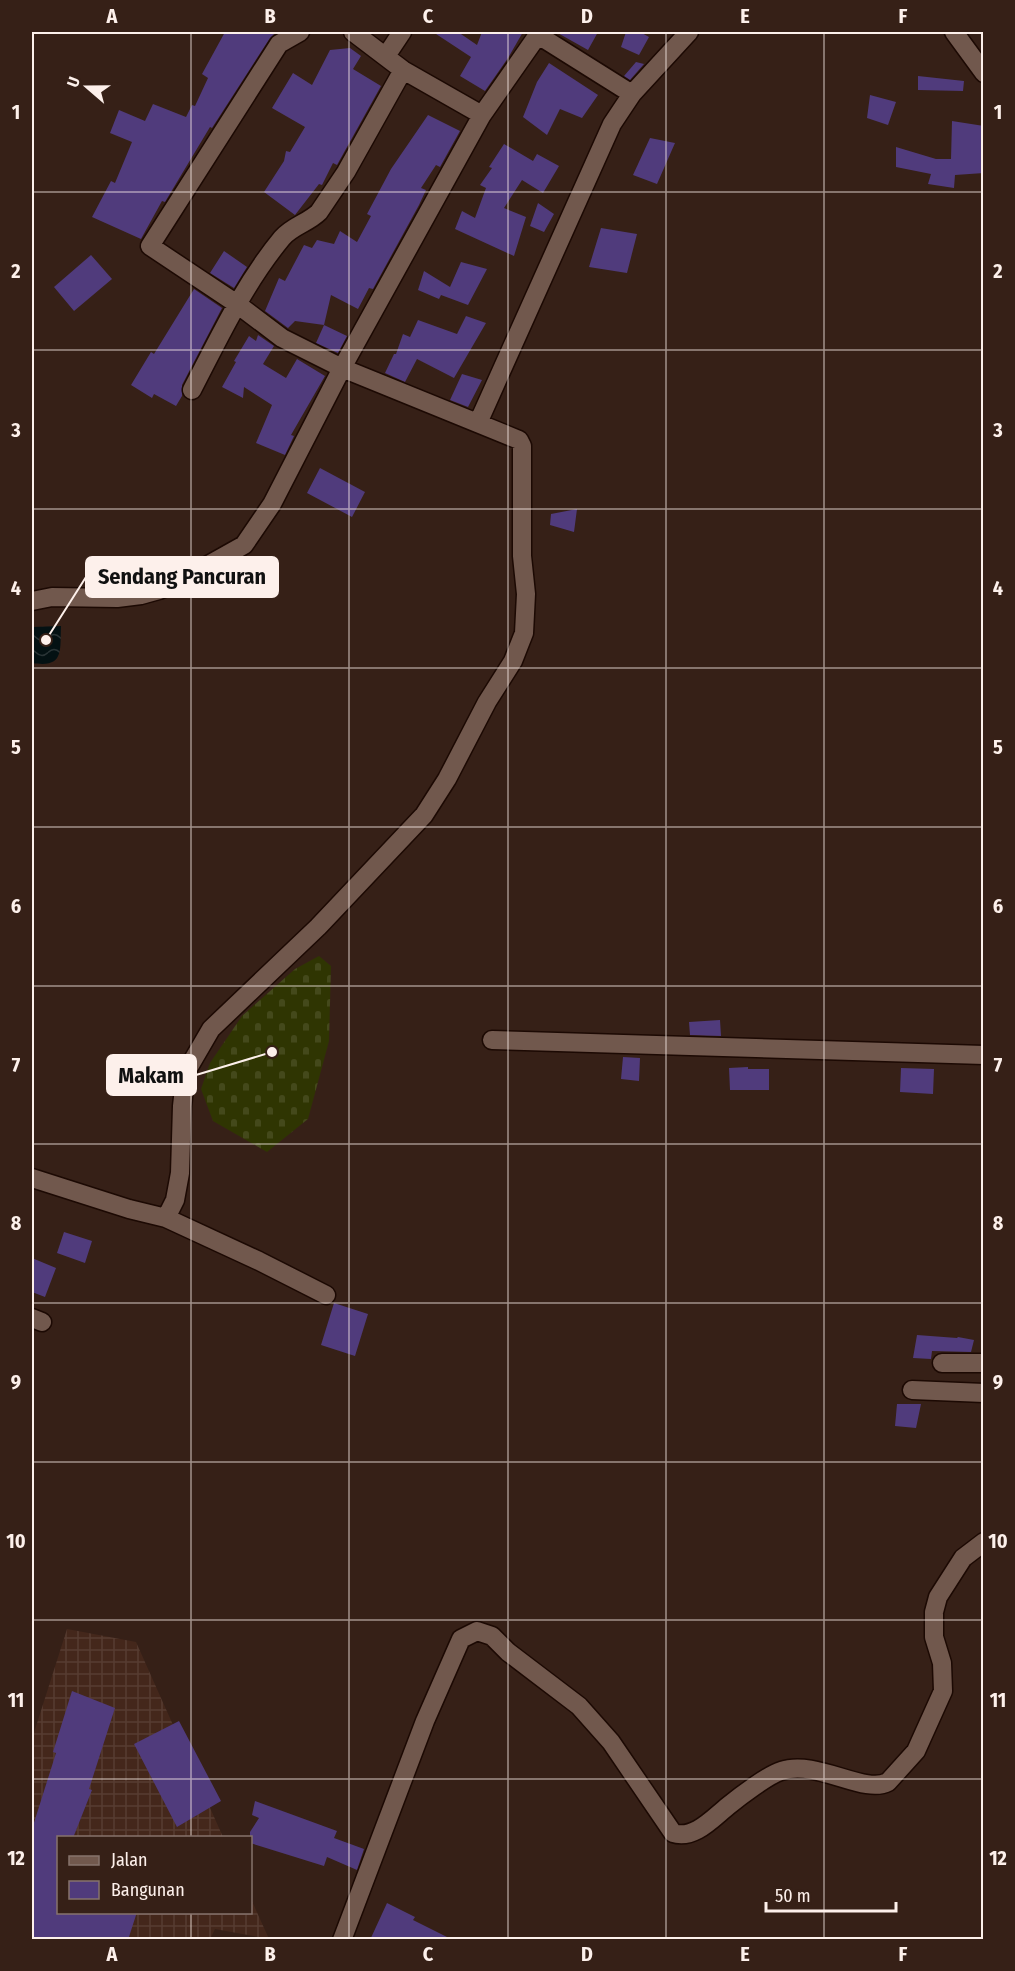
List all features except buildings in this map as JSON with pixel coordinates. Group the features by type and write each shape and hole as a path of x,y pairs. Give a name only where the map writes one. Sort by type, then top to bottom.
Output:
{"street":[{"path":"166,1218 175,1200 180,1173 182,1106 186,1072 211,1029 318,927 424,814 447,779 487,702 513,661 524,633 526,594 522,556 522,446 519,440 342,368 282,338 237,304 150,246 279,44 300,32"},
{"path":"353,32 403,70 482,115"},
{"path":"386,56 402,32"},
{"path":"478,423 607,134 632,94 689,32"},
{"path":"954,32 984,74"},
{"path":"32,601 52,597 141,596 178,582 244,544 272,504 342,368 482,115 539,33 632,94"},
{"path":"192,390 253,278 292,228 314,218 319,212 346,172 403,70"},
{"path":"492,1040 984,1055"},
{"path":"32,1178 129,1209 166,1218 326,1295"},
{"path":"942,1363 984,1363"},
{"path":"912,1390 984,1394"},
{"path":"342,1940 425,1722 461,1639 477,1631 492,1636 508,1652 579,1707 611,1742 673,1833 678,1835 694,1832 704,1826 772,1774 783,1770 791,1768 818,1770 869,1784 882,1785 888,1782 916,1751 943,1691 942,1663 934,1637 934,1612 938,1597 963,1558 984,1542"}],"shaded area":[{"path":"67,1629 136,1642 223,1836 57,1836 57,1914 252,1914 252,1901 269,1939 215,1929 210,1939 32,1940 32,1739"}],"green space":[{"path":"319,956 331,966 329,1041 308,1119 267,1152 213,1121 201,1089 210,1063 242,1016 295,969"}],"water":[{"path":"61,626 60,650 55,660 50,663 32,663 32,627"}],"place":[{"name":"Sendang Pancuran","path":"46,640"},
{"name":"Makam","path":"272,1052"}]}
